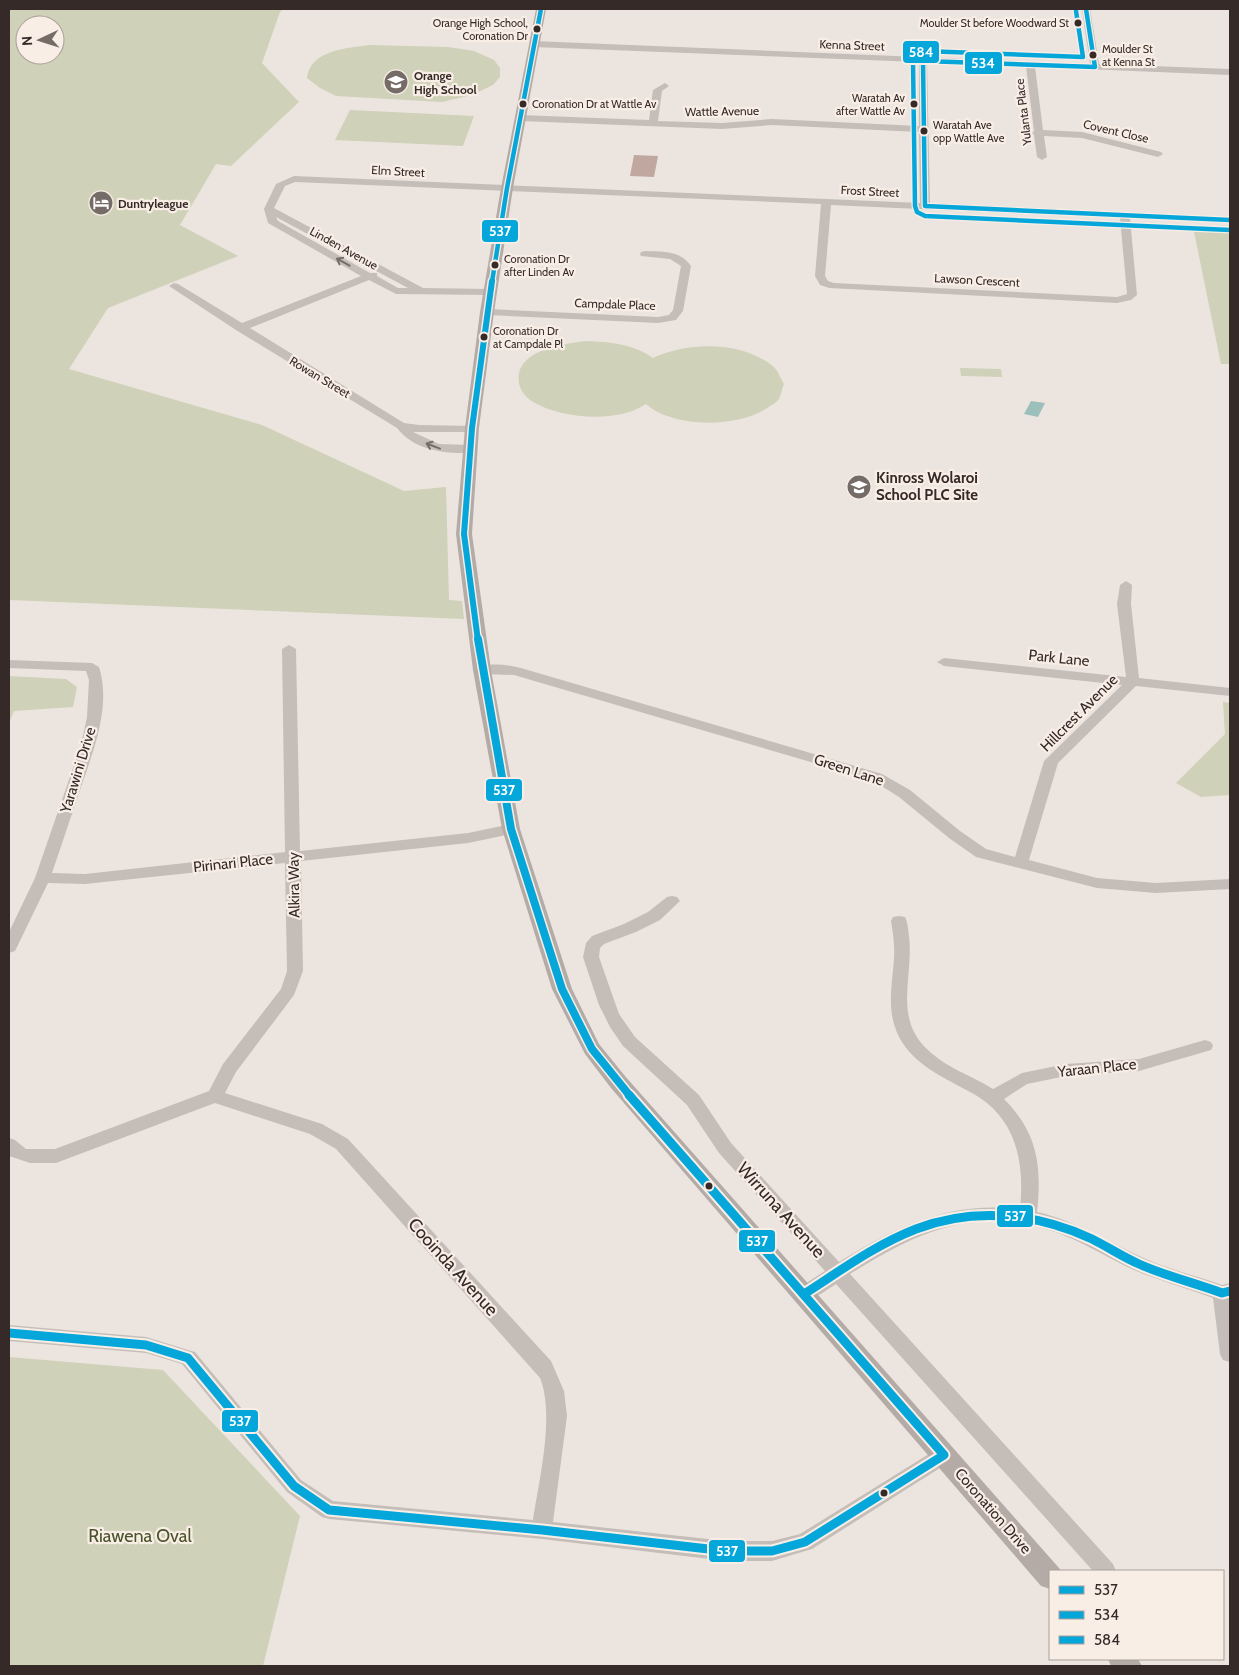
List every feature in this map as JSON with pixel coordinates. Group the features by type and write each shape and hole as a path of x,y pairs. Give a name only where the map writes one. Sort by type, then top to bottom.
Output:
{"main road":[{"name":"Coronation Drive","path":"541,9 507,188 487,312 472,428 464,534 482,670 511,828 562,989 592,1049 618,1082 1049,1576"}],"street":[{"path":"1086,9 1095,67"},
{"name":"Kenna Street","path":"533,44 1230,72"},
{"path":"923,61 925,206"},
{"name":"Yulanta Place","path":"1030,65 1037,133 1042,157"},
{"path":"653,123 658,90 665,86"},
{"name":"Wattle Avenue","path":"520,118 722,126 772,122 923,129"},
{"name":"Covent Close","path":"1037,133 1082,135 1158,154"},
{"name":"Elm Street","path":"269,209 281,184 288,180 299,178 507,188"},
{"name":"Frost Street","path":"507,188 1230,220"},
{"name":"Lawson Crescent","path":"826,201 820,276 824,283 833,286 1117,300 1132,295 1125,215"},
{"name":"Linden Avenue","path":"269,209 419,290"},
{"name":"Linden Avenue","path":"269,209 273,223 396,291 490,292"},
{"name":"Campdale Place","path":"487,312 658,320 672,318 678,311 686,266 682,259 676,257 645,254"},
{"path":"240,328 382,271"},
{"name":"Rowan Street","path":"174,286 401,426 419,429 472,428"},
{"name":"Rowan Street","path":"401,426 405,432 435,448 470,449"},
{"name":"Hillcrest Avenue","path":"1021,862 1051,760 1133,682 1124,604 1126,585"},
{"name":"Alkira Way","path":"215,1096 229,1068 288,991 294,978 289,649"},
{"name":"Park Lane","path":"944,662 1230,692"},
{"name":"Yarawini Drive","path":"9,664 92,667 96,680 94,717 88,745 43,878 9,947"},
{"name":"Green Lane","path":"482,670 516,671 877,777 893,785 981,853 1097,882 1156,888 1230,884"},
{"name":"Pirinari Place","path":"43,878 85,879 468,838 511,828"},
{"name":"Wirruna Avenue","path":"672,901 654,916 630,928 598,940 592,946 591,957 613,1018 631,1044 656,1069 694,1100 725,1148 1105,1570"},
{"path":"899,921 902,948 896,1005 902,1026 915,1048 935,1066 992,1098 1008,1115 1025,1145 1031,1175 1028,1216"},
{"name":"Yaraan Place","path":"992,1098 1022,1079 1066,1070 1139,1065 1205,1046"},
{"path":"9,1145 19,1154 56,1156 215,1096"},
{"name":"Cooinda Avenue","path":"215,1096 316,1129 342,1144 544,1367 553,1382 557,1399 557,1416 542,1530"},
{"path":"804,1294 895,1239 935,1222 986,1213 1009,1213 1028,1216 1085,1236 1140,1265 1226,1292 1230,1354"},
{"path":"9,1333 146,1345 188,1358 294,1486 329,1510 542,1530 726,1551 772,1551 805,1542 944,1455"}],"green space":[{"path":"9,9 283,9 280,12 262,63 299,102 231,166 216,164 180,225 238,256 108,308 69,369 262,425 404,491 446,487 449,600 462,601 464,619 9,600"},
{"path":"370,45 448,47 474,51 494,60 500,68 500,77 493,85 472,95 442,102 336,96 320,88 307,78 315,61 322,56 341,49"},
{"path":"350,110 474,116 463,146 335,140"},
{"path":"1193,227 1230,229 1230,364 1221,364"},
{"path":"586,341 630,347 653,358 667,352 683,349 715,346 732,348 761,358 774,367 784,384 778,400 757,413 725,422 708,423 673,418 658,412 646,404 621,414 606,416 590,417 560,413 532,401 524,394 519,383 520,372 524,363 532,356 553,347"},
{"path":"960,368 1001,369 1002,377 961,376"},
{"path":"9,676 66,679 77,687 73,707 14,711 9,723"},
{"path":"1223,702 1230,703 1230,795 1201,797 1176,783 1225,734"},
{"name":"Riawena Oval","path":"9,1357 163,1370 300,1516 263,1666 9,1666"}],"water":[{"path":"1031,401 1045,403 1038,417 1024,414"}],"building":[{"path":"634,155 658,156 654,177 630,176"}],"transit line":[{"name":"537","path":"9,1333 146,1345 188,1358 294,1486 329,1510 542,1530 726,1551 772,1551 805,1542 944,1455 618,1082 592,1049 562,989 511,829 482,670 464,534 472,428 487,312 507,188 541,9"},
{"name":"534","path":"1086,9 1095,67 923,61 925,206 1230,220"},
{"name":"584","path":"1076,11 1083,57 923,51 915,55 913,61 915,206 917,212 925,216 1230,230"},
{"name":"537","path":"804,1294 858,1259 901,1235 938,1222 982,1215 1005,1215 1049,1223 1092,1239 1133,1261 1160,1272 1222,1293 1230,1291"}],"place":[{"name":"Moulder St before Woodward St","path":"1078,23"},
{"name":"Orange High School, Coronation Dr","path":"537,29"},
{"name":"Moulder St at Kenna St","path":"1093,55"},
{"name":"Orange High School","path":"396,82"},
{"name":"Coronation Dr at Wattle Av","path":"523,104"},
{"name":"Waratah Av after Wattle Av","path":"914,104"},
{"name":"Waratah Ave opp Wattle Ave","path":"924,131"},
{"name":"Duntryleague","path":"101,203"},
{"name":"Coronation Dr after Linden Av","path":"495,265"},
{"name":"Coronation Dr at Campdale Pl","path":"484,337"},
{"name":"Kinross Wolaroi School PLC Site","path":"859,487"}]}
